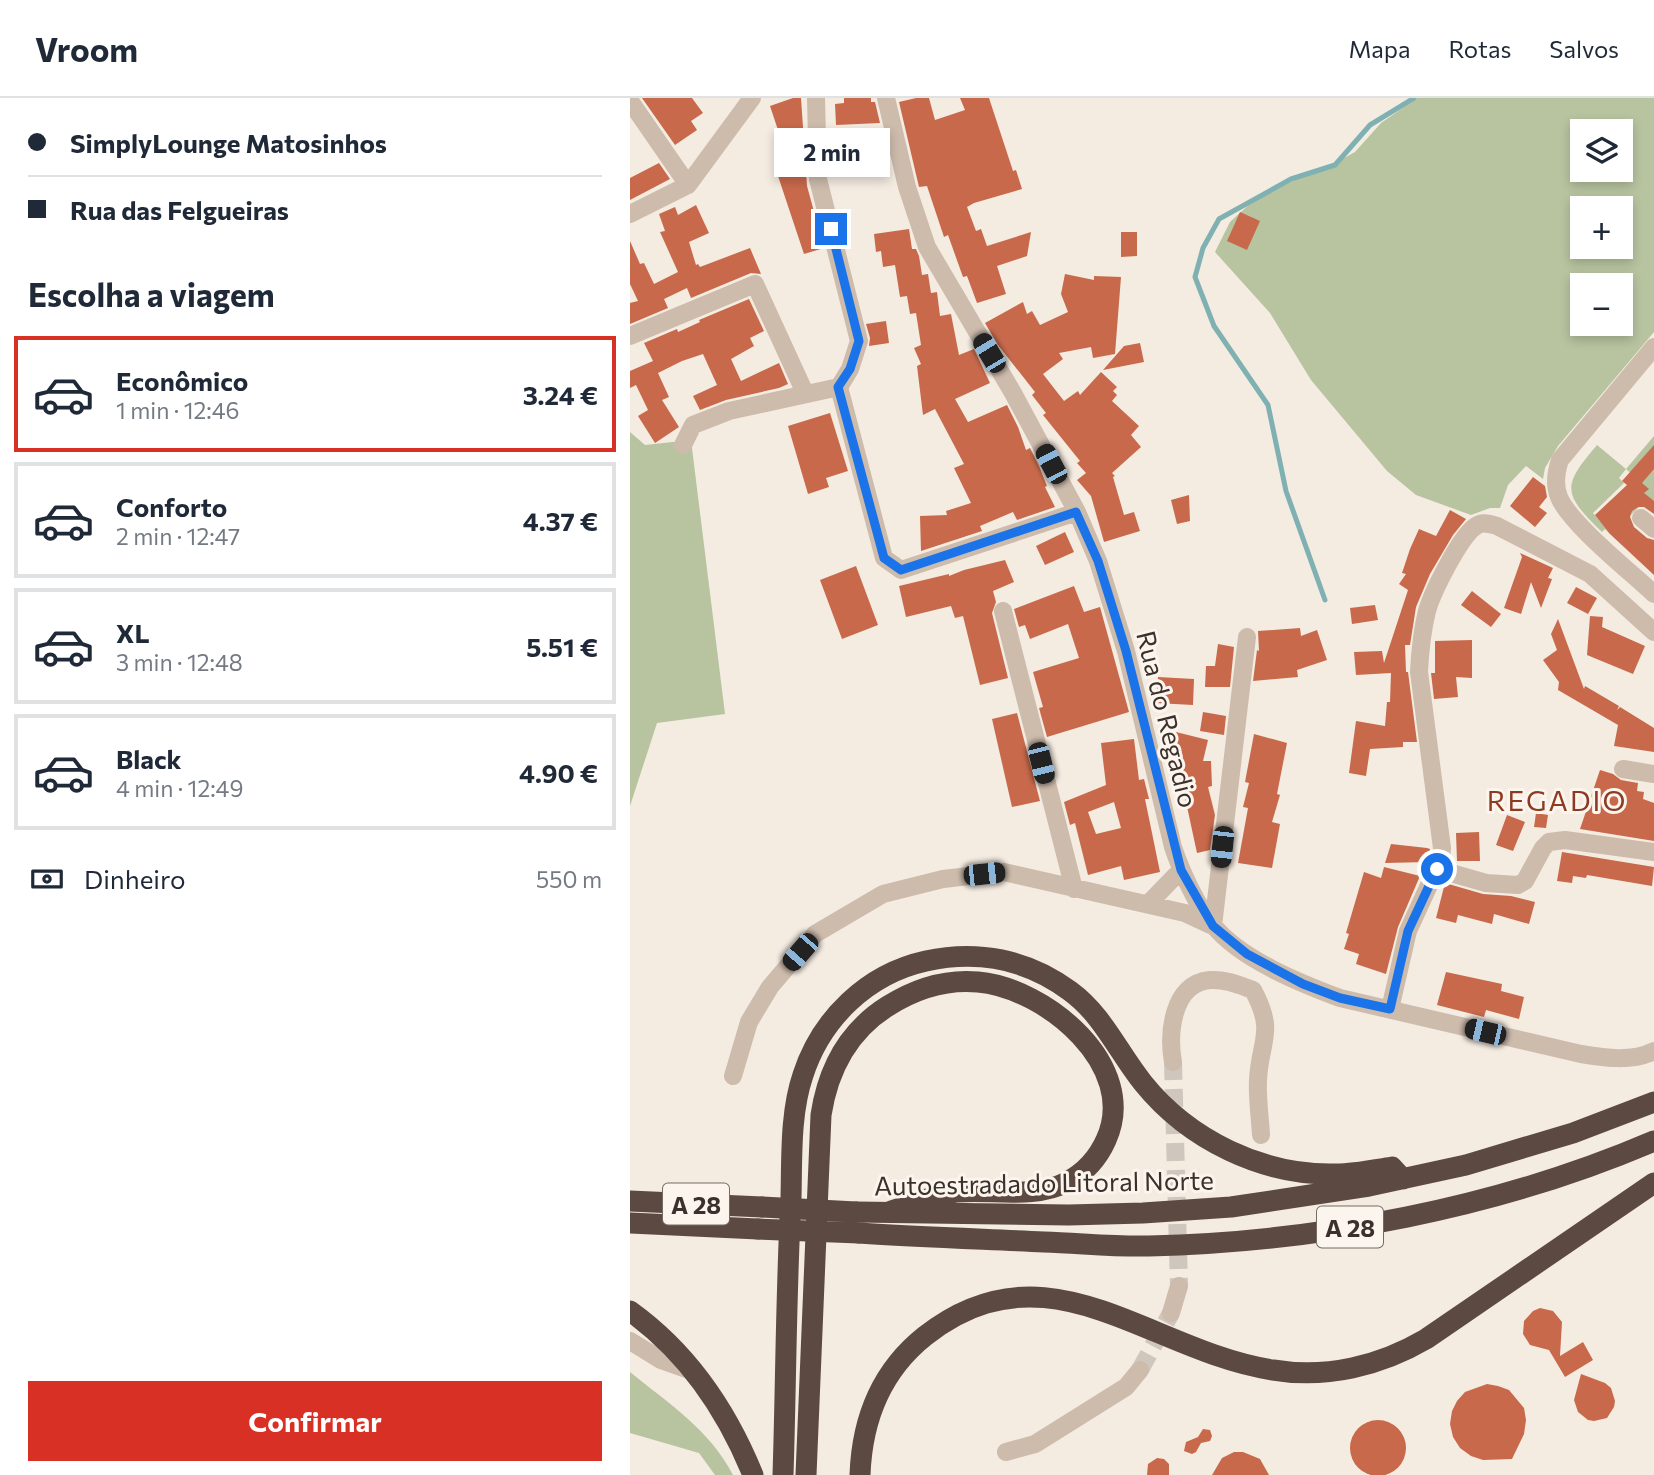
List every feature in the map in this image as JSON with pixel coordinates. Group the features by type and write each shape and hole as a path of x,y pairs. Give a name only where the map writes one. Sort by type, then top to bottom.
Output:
{"highway":[{"path":"783,1475 786,1292 797,1096 811,1055 831,1022 852,999 890,974 917,963 960,956 994,957 1036,971 1060,984 1090,1008 1154,1094 1183,1121 1212,1141 1260,1164 1276,1168 1336,1174 1392,1167 1404,1179"},
{"path":"806,1475 821,1115 828,1082 841,1052 863,1025 891,1004 921,989 965,981 992,984 1020,993 1057,1015 1083,1038 1103,1066 1111,1089 1114,1110 1105,1143 1084,1170 1065,1183 1042,1190 955,1192 891,1211"},
{"name":"Autoestrada do Litoral Norte","path":"630,1223 758,1229 857,1222 891,1211 997,1215 1143,1213 1231,1207 1404,1179 1466,1165 1555,1139 1654,1102"},
{"name":"Autoestrada do Litoral Norte","path":"630,1201 762,1208 857,1222 1147,1246 1281,1236 1361,1225 1453,1206 1586,1167 1654,1141"},
{"path":"860,1475 868,1418 887,1378 918,1342 968,1309 1008,1298 1052,1297 1080,1303 1242,1364 1293,1373 1355,1367 1394,1356 1426,1339 1654,1183"},
{"path":"630,1311 663,1339 692,1371 726,1418 753,1475"}],"street":[{"path":"630,214 688,185 752,98"},
{"path":"683,445 693,425 729,411 838,387 850,369 859,341 818,179 816,98"},
{"name":"Rua do Regadio","path":"886,98 907,187 927,247 1013,393 1076,512 1098,561 1126,651 1181,870 1213,926 1247,954 1303,984 1340,998 1581,1054 1612,1059 1646,1055 1654,1051"},
{"path":"630,101 688,185"},
{"path":"630,337 755,284 805,393"},
{"path":"1654,347 1560,460 1556,482 1558,495 1570,516 1654,594"},
{"path":"838,387 884,558 901,570 1076,512"},
{"path":"1390,1009 1408,931 1437,869 1442,848 1422,693 1420,653 1427,609 1438,583 1474,526 1488,523 1497,526 1577,566 1590,574 1654,632"},
{"path":"1003,611 1074,889"},
{"path":"733,1076 749,1022 770,987 816,934 883,894 943,879 1004,872 1185,913 1213,926 1247,637"},
{"path":"1623,769 1654,774"},
{"path":"1437,869 1486,883 1512,885 1525,881 1549,842 1565,840 1654,852"},
{"path":"1148,904 1181,870"},
{"path":"1173,1062 1172,1023 1177,1006 1189,990 1207,980 1228,981 1253,990 1263,1009 1266,1036 1258,1078 1261,1135"},
{"path":"1171,1313 1179,1286"},
{"path":"630,1341 661,1360 692,1371"},
{"path":"1006,1452 1035,1444 1126,1387 1140,1370"}],"green space":[{"path":"1417,98 1654,98 1654,332 1558,446 1545,468 1543,479 1526,466 1508,485 1500,508 1490,508 1471,515 1416,495 1387,471 1311,380 1270,313 1215,252 1230,222 1254,200 1355,152 1381,123"},
{"path":"630,432 645,445 691,440 725,714 657,723 630,806"},
{"path":"1654,436 1654,501 1649,498 1610,534 1605,529 1602,532 1574,499 1572,481 1597,445 1626,469","holes":["1626,469 1648,489 1606,528 1593,513 1624,483 1619,478"]},
{"path":"630,1372 673,1406 713,1444 733,1475 715,1475 699,1453 630,1433"}],"building":[{"path":"642,98 692,98 703,113 691,121 697,130 675,145"},
{"path":"801,98 807,186 824,248 804,254 778,176 786,173 777,154 785,151 770,106"},
{"path":"844,98 871,98 871,102 875,102 880,123 836,125 835,104 844,103"},
{"path":"929,98 935,120 965,110 960,98 989,98 1013,171 1016,170 1022,189 967,207 976,231 981,229 987,246 1031,232 1027,256 997,266 1006,294 977,303 967,276 963,277 948,235 944,237 927,186 919,187 899,102"},
{"path":"659,163 670,179 630,200 630,178"},
{"path":"696,205 709,233 689,242 696,265 700,267 750,248 761,274 751,273 691,298 687,288 664,299 668,308 630,324 630,303 638,301 630,284 630,241 640,264 644,263 654,284 678,272 660,232 665,231 659,214 675,207 678,215"},
{"path":"1240,212 1260,221 1247,250 1227,241"},
{"path":"909,229 912,249 916,249 919,256 922,275 928,274 931,293 937,292 940,316 951,314 959,355 974,349 990,383 955,399 968,422 1007,405 1026,450 1030,448 1039,466 1055,507 1017,520 1013,512 980,526 982,531 921,551 920,516 947,515 946,511 971,503 954,468 964,464 935,409 923,415 917,366 921,364 914,348 921,345 916,313 910,314 907,296 900,297 895,265 883,267 881,251 876,252 874,234"},
{"path":"1121,232 1137,232 1137,256 1121,257"},
{"path":"1065,274 1094,280 1094,276 1121,277 1115,354 1093,358 1091,347 1059,353 1063,359 1043,374 1064,401 1078,391 1080,395 1101,372 1117,387 1113,391 1117,395 1112,401 1139,426 1131,435 1141,447 1112,473 1124,515 1134,512 1140,531 1104,542 1091,496 1077,480 1086,473 1077,463 1080,461 1043,415 1046,413 1032,395 1035,392 998,345 985,323 1023,302 1027,314 1032,311 1040,325 1068,312 1061,294"},
{"path":"749,299 764,331 750,338 754,346 731,359 741,381 779,363 788,384 726,400 700,410 693,396 717,385 703,354 682,361 658,373 669,397 662,400 679,427 655,443 638,416 648,410 636,385 630,388 630,371 653,361 644,343 677,329 678,332"},
{"path":"886,321 889,343 869,346 866,324"},
{"path":"1140,343 1144,362 1103,370 1124,346"},
{"path":"830,413 848,471 826,478 829,487 808,494 788,426"},
{"path":"1654,445 1654,469 1642,483 1649,489 1644,493 1654,501 1654,514 1644,507 1638,507 1632,511 1630,517 1634,527 1647,538 1654,540 1654,575 1610,534 1595,515 1627,485 1622,481"},
{"path":"1533,477 1545,486 1547,497 1539,507 1547,513 1535,527 1510,506"},
{"path":"1189,495 1190,521 1177,524 1171,500"},
{"path":"1450,510 1466,519 1453,535 1430,574 1416,607 1410,645 1405,645 1406,672 1417,742 1403,742 1403,747 1370,749 1366,776 1349,773 1356,721 1385,726 1387,702 1390,702 1391,673 1356,675 1354,652 1382,651 1384,663 1408,590 1399,584 1406,574 1402,573 1410,549 1419,529 1436,536"},
{"path":"1065,532 1074,552 1045,565 1036,546"},
{"path":"1520,553 1553,568 1548,578 1552,579 1541,608 1531,582 1521,614 1504,608 1522,557"},
{"path":"1005,560 1014,582 993,591 996,602 992,613 1008,678 980,685 963,616 955,618 951,606 906,617 899,586 949,576"},
{"path":"856,566 878,625 842,639 820,580"},
{"path":"1074,586 1084,612 1100,607 1129,712 1047,737 1039,708 1043,707 1033,672 1079,658 1068,624 1030,639 1025,625 1019,627 1014,609"},
{"path":"1576,587 1597,598 1588,614 1567,603"},
{"path":"1472,591 1501,614 1491,627 1461,605"},
{"path":"1375,605 1378,620 1352,624 1350,608"},
{"path":"1590,616 1603,617 1602,627 1645,646 1633,674 1587,655"},
{"path":"1558,619 1584,689 1585,686 1619,706 1617,710 1620,707 1654,728 1654,752 1614,746 1618,725 1558,690 1559,682 1543,660 1557,650 1551,634"},
{"path":"1300,628 1301,636 1317,630 1327,660 1297,670 1298,677 1253,681 1257,650 1259,651 1258,631"},
{"path":"1472,640 1472,678 1456,677 1458,697 1434,699 1431,673 1435,673 1435,641"},
{"path":"1218,644 1234,647 1230,687 1205,687 1206,666 1215,666"},
{"path":"1158,677 1194,679 1193,705 1156,703"},
{"path":"1203,712 1226,716 1224,735 1200,731"},
{"path":"1017,713 1040,801 1012,807 992,719"},
{"path":"1176,732 1208,740 1203,761 1211,761 1212,786 1208,787 1215,815 1210,850 1197,853 1181,788 1179,755 1170,753"},
{"path":"1254,734 1287,743 1277,794 1280,795 1272,822 1280,824 1272,868 1238,863 1248,808 1243,807 1249,783 1245,782"},
{"path":"1134,739 1139,780 1144,779 1149,799 1145,799 1160,872 1124,880 1121,866 1088,875 1075,823 1070,825 1064,802 1106,785 1101,743","holes":["1114,802 1121,828 1096,834 1088,812"]},
{"path":"1600,770 1621,780 1638,783 1637,791 1644,792 1643,799 1654,803 1654,841 1580,829"},
{"path":"1536,813 1548,815 1546,828 1534,827"},
{"path":"1507,815 1525,822 1513,851 1496,845"},
{"path":"1479,832 1480,861 1457,861 1456,833"},
{"path":"1391,844 1427,848 1430,849 1430,856 1427,862 1385,863"},
{"path":"1562,852 1654,867 1652,886 1587,875 1586,878 1573,876 1572,883 1557,881"},
{"path":"1384,867 1420,876 1398,927 1386,974 1356,964 1359,954 1344,949 1364,872 1381,878"},
{"path":"1445,883 1483,894 1511,896 1535,902 1529,924 1494,914 1492,924 1458,915 1456,923 1436,918"},
{"path":"1446,972 1502,984 1501,991 1524,997 1519,1019 1486,1010 1484,1017 1437,1005"},
{"path":"1540,1308 1553,1311 1562,1322 1560,1356 1583,1342 1593,1360 1565,1377 1549,1350 1530,1345 1523,1334 1524,1321"},
{"path":"1581,1374 1611,1388 1615,1401 1607,1418 1588,1420 1578,1412 1574,1400"},
{"path":"1487,1384 1509,1390 1524,1408 1524,1434 1512,1459 1483,1460 1471,1456 1460,1448 1453,1437 1450,1424 1457,1401 1465,1392"},
{"path":"1378,1420 1389,1422 1398,1428 1404,1437 1404,1459 1398,1468 1389,1474 1378,1476 1367,1474 1358,1468 1352,1459 1350,1448 1352,1437 1358,1428 1367,1422"},
{"path":"1203,1429 1210,1430 1210,1441 1201,1443 1192,1454 1184,1451 1186,1442 1198,1437"},
{"path":"1234,1452 1243,1452 1260,1459 1269,1475 1212,1475 1222,1458"},
{"path":"1157,1458 1164,1459 1169,1464 1169,1475 1147,1475 1148,1464"}],"waterway":[{"path":"1325,600 1286,491 1268,405 1214,326 1195,277 1203,248 1219,219 1291,179 1335,165 1370,125 1414,98"}],"tunnel":[{"path":"1173,1062 1179,1286"},
{"path":"1140,1370 1171,1313"}],"district":[{"name":"REGADIO","path":"1557,800"}],"route":[{"path":"831,229 859,341 850,369 838,387 884,558 901,570 1076,512 1098,561 1126,651 1173,848 1181,870 1213,926 1247,954 1303,984 1340,998 1390,1009 1408,931 1437,869"}]}
